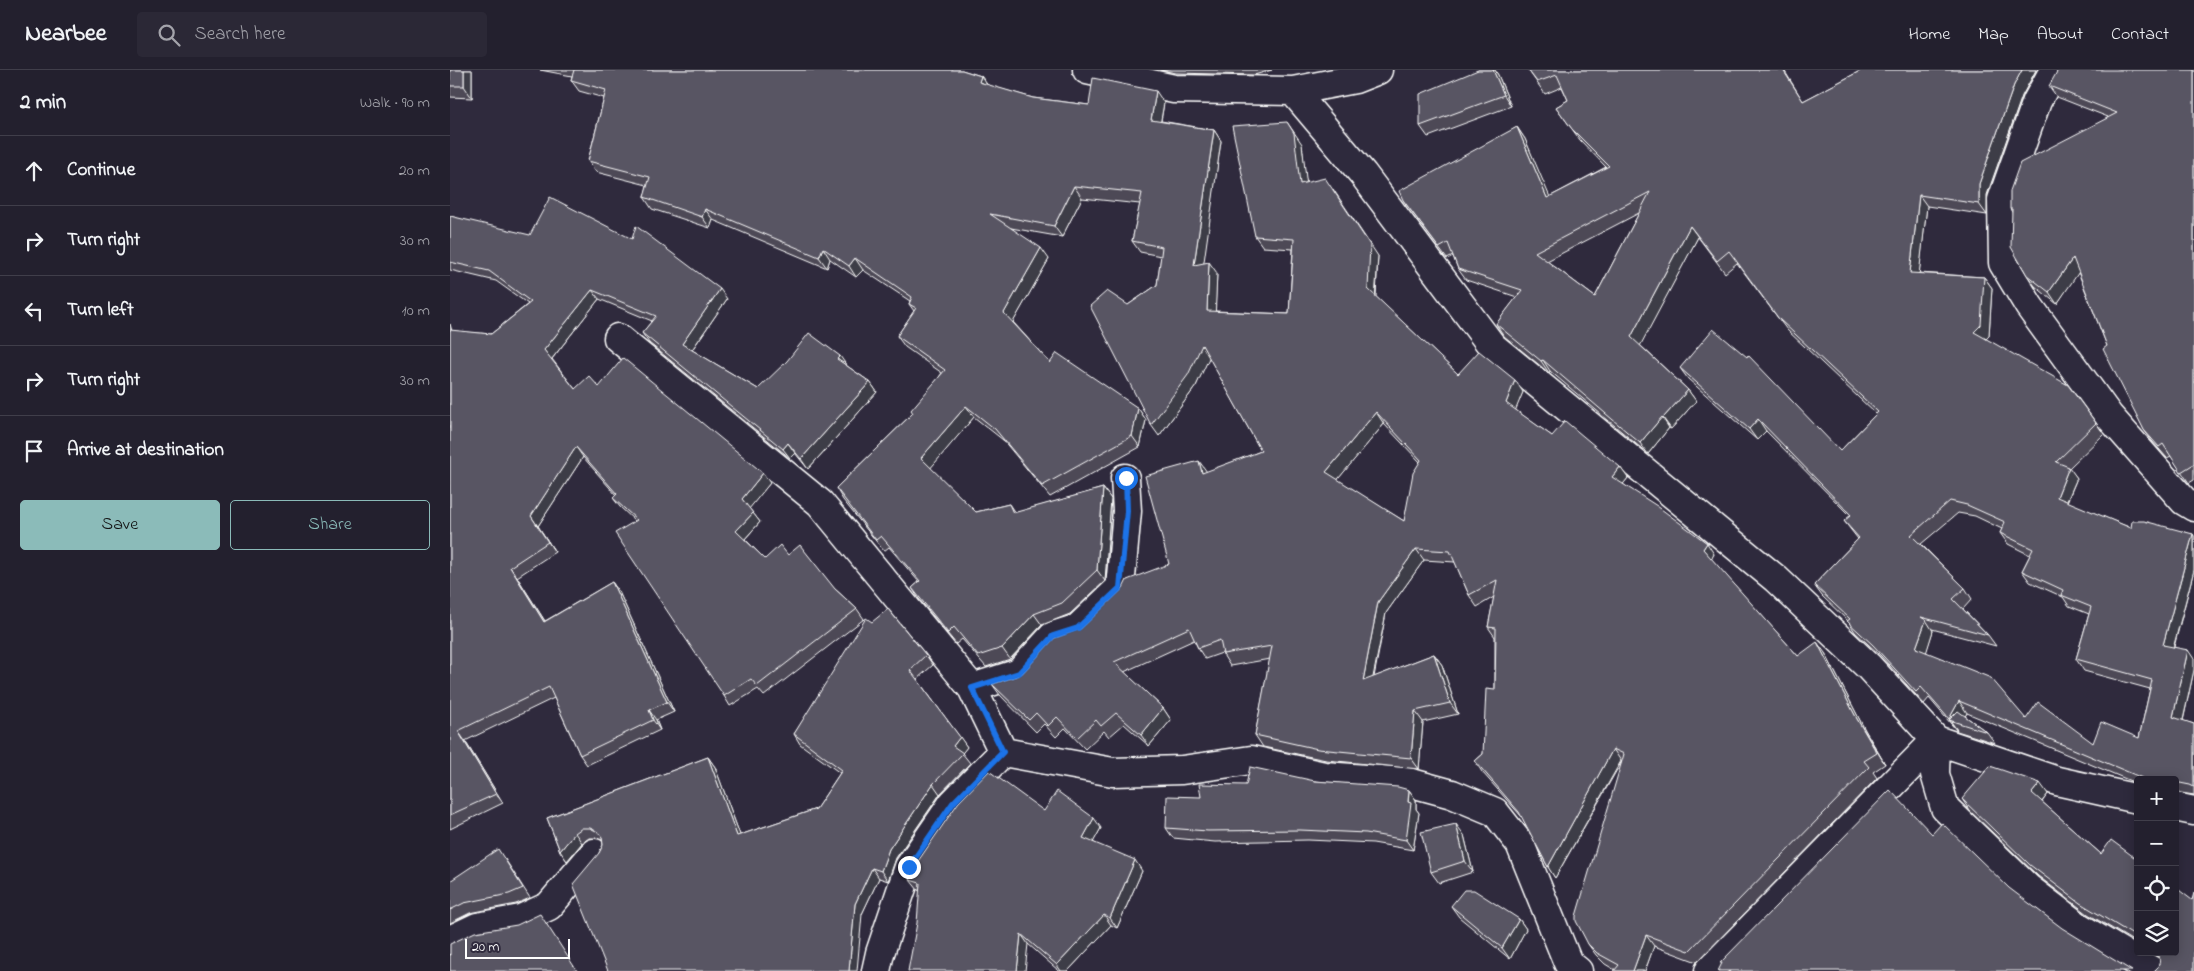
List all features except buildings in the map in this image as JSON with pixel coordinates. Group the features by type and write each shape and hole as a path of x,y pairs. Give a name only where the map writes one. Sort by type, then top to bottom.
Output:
{"street":[{"path":"1087,70 1174,89 1293,91 1355,79 1378,70"},
{"path":"2054,70 2037,101 2002,200 2003,263 2029,306 2109,416 2184,501 2194,507"},
{"path":"1293,91 1363,174 1492,346 1776,579 1868,668 1936,740 2057,781 2134,798"},
{"path":"618,338 820,502 972,688 1003,752"},
{"path":"972,688 1019,673 1053,636 1078,628 1120,588 1127,511 1126,478"},
{"path":"1709,971 1936,740"},
{"path":"1936,740 1935,774 1945,808 2028,888 2079,927 2152,971"},
{"path":"876,971 880,953 909,867 953,803 1003,752"},
{"path":"1003,752 1113,772 1182,770 1251,760 1324,776 1408,782 1452,794 1495,812 1520,844 1568,963 1578,971"},
{"path":"2179,808 2194,811"},
{"path":"450,940 477,928 521,920 549,906 594,853"}],"route":[{"path":"909,867 953,803 1003,752 972,688 1019,673 1053,636 1078,628 1120,588 1127,511 1126,478"}]}
